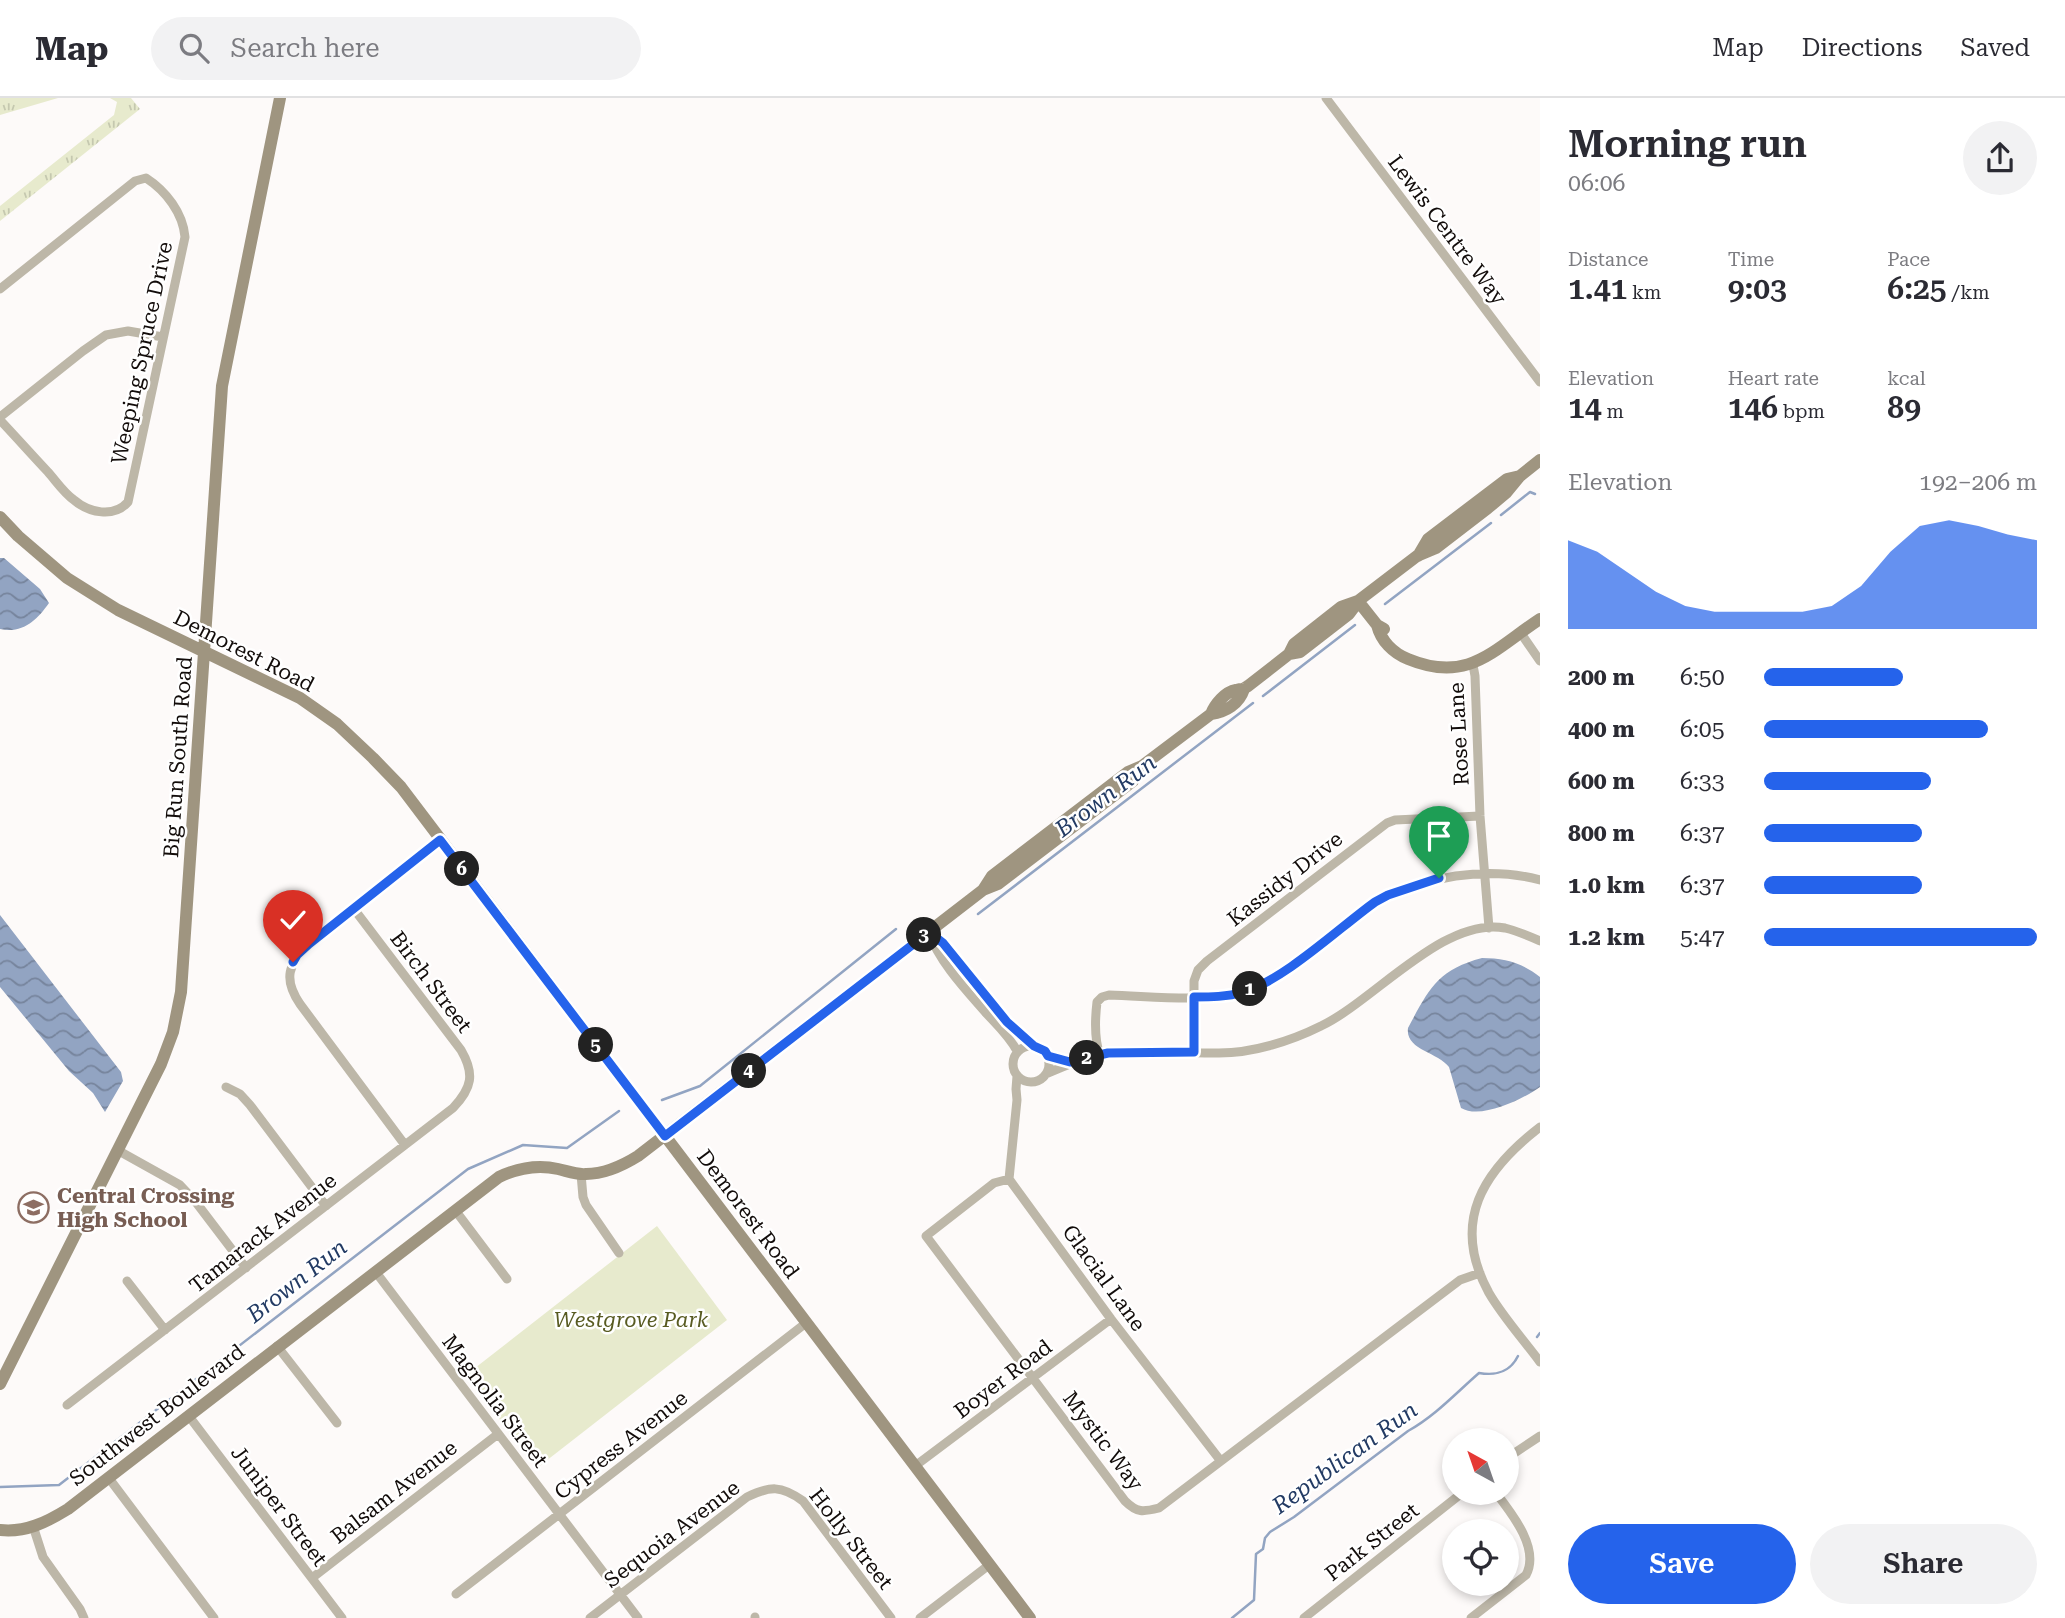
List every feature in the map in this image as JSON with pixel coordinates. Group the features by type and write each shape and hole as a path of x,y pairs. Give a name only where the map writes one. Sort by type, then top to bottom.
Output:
{"street":[{"name":"Big Run South Road","path":"0,1384 161,1064 173,1032 179,1004 223,379 280,98"},
{"name":"Lewis Centre Way","path":"1326,98 1540,382"},
{"name":"Weeping Spruce Drive","path":"0,289 135,181 144,178 158,186 168,198 184,228 185,237 128,502 115,512 105,512 92,510 73,500 0,418"},
{"path":"0,418 106,335 128,331 163,337"},
{"name":"Southwest Boulevard","path":"0,1530 18,1530 33,1526 61,1513 488,1184 513,1170 536,1166 581,1174 602,1172 619,1167 638,1156 983,890 992,876 1128,772 1142,766 1210,714 1216,704 1234,690 1244,689 1289,654 1294,644 1341,607 1358,601 1418,556 1436,548 1488,508 1506,493 1520,475 1540,460"},
{"name":"Demorest Road","path":"3,526 67,578 118,610 300,698 337,724 401,787 1030,1618"},
{"path":"1358,601 1410,660 1427,667 1447,669 1473,665 1539,621"},
{"path":"1520,632 1540,661"},
{"name":"Rose Lane","path":"1473,665 1480,816 1489,928"},
{"name":"Kassidy Drive","path":"1194,1052 1194,981 1198,970 1207,961 1387,823 1395,820 1480,816"},
{"path":"405,1145 300,1004 291,988 290,970 297,955 440,840"},
{"path":"1100,1055 1096,1045 1096,1009 1097,1002 1102,997 1194,997 1245,992 1268,982 1388,895 1439,878 1485,873 1540,880"},
{"name":"Birch Street","path":"354,909 461,1050 469,1067 470,1081"},
{"path":"1046,1074 1070,1062 1108,1053 1221,1054 1259,1048 1322,1026 1367,997 1443,941 1489,928 1507,929 1540,941"},
{"path":"929,932 943,943 1007,1022 1034,1046 1045,1051 1049,1068 1042,1079 1031,1082 1017,1076"},
{"path":"929,932 935,949 987,1014 1010,1037 1017,1051"},
{"path":"1009,1179 1017,1100 1017,1076 1013,1062 1017,1051 1034,1046"},
{"path":"1048,1056 1070,1062"},
{"name":"Tamarack Avenue","path":"67,1405 453,1108 464,1095 470,1081"},
{"path":"1017,1100 1031,1082"},
{"path":"226,1087 240,1094 250,1105 326,1206"},
{"path":"1540,1128 1506,1156 1488,1180 1478,1200 1472,1232 1480,1273 1494,1301 1540,1362"},
{"path":"118,1151 180,1185 246,1268"},
{"path":"581,1174 586,1205 619,1253"},
{"name":"Glacial Lane","path":"1009,1179 1111,1319 1220,1460"},
{"name":"Mystic Way","path":"1009,1179 994,1183 926,1236 1133,1509 1144,1511 1158,1508 1460,1280 1480,1273"},
{"path":"455,1210 508,1279"},
{"name":"Magnolia Street","path":"375,1271 638,1618"},
{"path":"127,1281 165,1329"},
{"name":"Boyer Road","path":"915,1466 1111,1319"},
{"name":"Cypress Avenue","path":"456,1594 806,1323"},
{"path":"277,1346 337,1423"},
{"name":"Juniper Street","path":"188,1415 342,1618"},
{"name":"Balsam Avenue","path":"312,1578 498,1434"},
{"path":"1519,1450 1540,1436"},
{"path":"108,1477 214,1618"},
{"name":"Sequoia Avenue","path":"590,1618 747,1497 762,1489 780,1488"},
{"name":"Holly Street","path":"780,1488 803,1501 891,1618"},
{"name":"Park Street","path":"1304,1618 1447,1505"},
{"path":"1471,1618 1526,1575 1532,1569 1537,1556 1533,1540 1505,1505"},
{"path":"33,1526 43,1557 84,1618"},
{"path":"920,1618 989,1565"}],"green space":[{"path":"0,98 58,98 0,115"},
{"path":"110,98 131,98 140,109 0,221 0,206 114,115 117,102"},
{"name":"Westgrove Park","path":"657,1226 727,1320 537,1468 466,1375"}],"water":[{"path":"0,558 4,558 40,589 49,603 29,624 16,629 0,629"},
{"path":"0,915 121,1072 123,1081 105,1112 93,1093 69,1071 0,987"},
{"path":"1482,958 1513,962 1540,977 1540,1087 1502,1106 1490,1110 1469,1111 1461,1108 1449,1067 1417,1046 1408,1035 1408,1028 1422,1002 1444,975"}],"waterway":[{"name":"Brown Run","path":"1501,515 1530,492 1535,494"},
{"name":"Brown Run","path":"1385,604 1491,523"},
{"name":"Brown Run","path":"1263,696 1355,625"},
{"name":"Brown Run","path":"978,914 1253,703"},
{"name":"Brown Run","path":"662,1100 700,1086 896,929"},
{"name":"Brown Run","path":"0,1487 59,1485 468,1169 523,1145 567,1148 619,1111"},
{"name":"Republican Run","path":"1537,1337 1540,1333"},
{"name":"Republican Run","path":"1232,1618 1254,1600 1256,1554 1263,1549 1265,1538 1270,1532 1427,1418 1479,1373 1502,1372 1511,1366 1518,1356"}],"place":[{"name":"Central Crossing High School","path":"34,1208"}],"route":[{"path":"293,962 309,944 440,840 665,1136 929,932 943,943 1007,1022 1048,1056 1070,1062 1108,1053 1194,1052 1194,997 1245,992 1268,982 1375,902 1439,878"}]}
